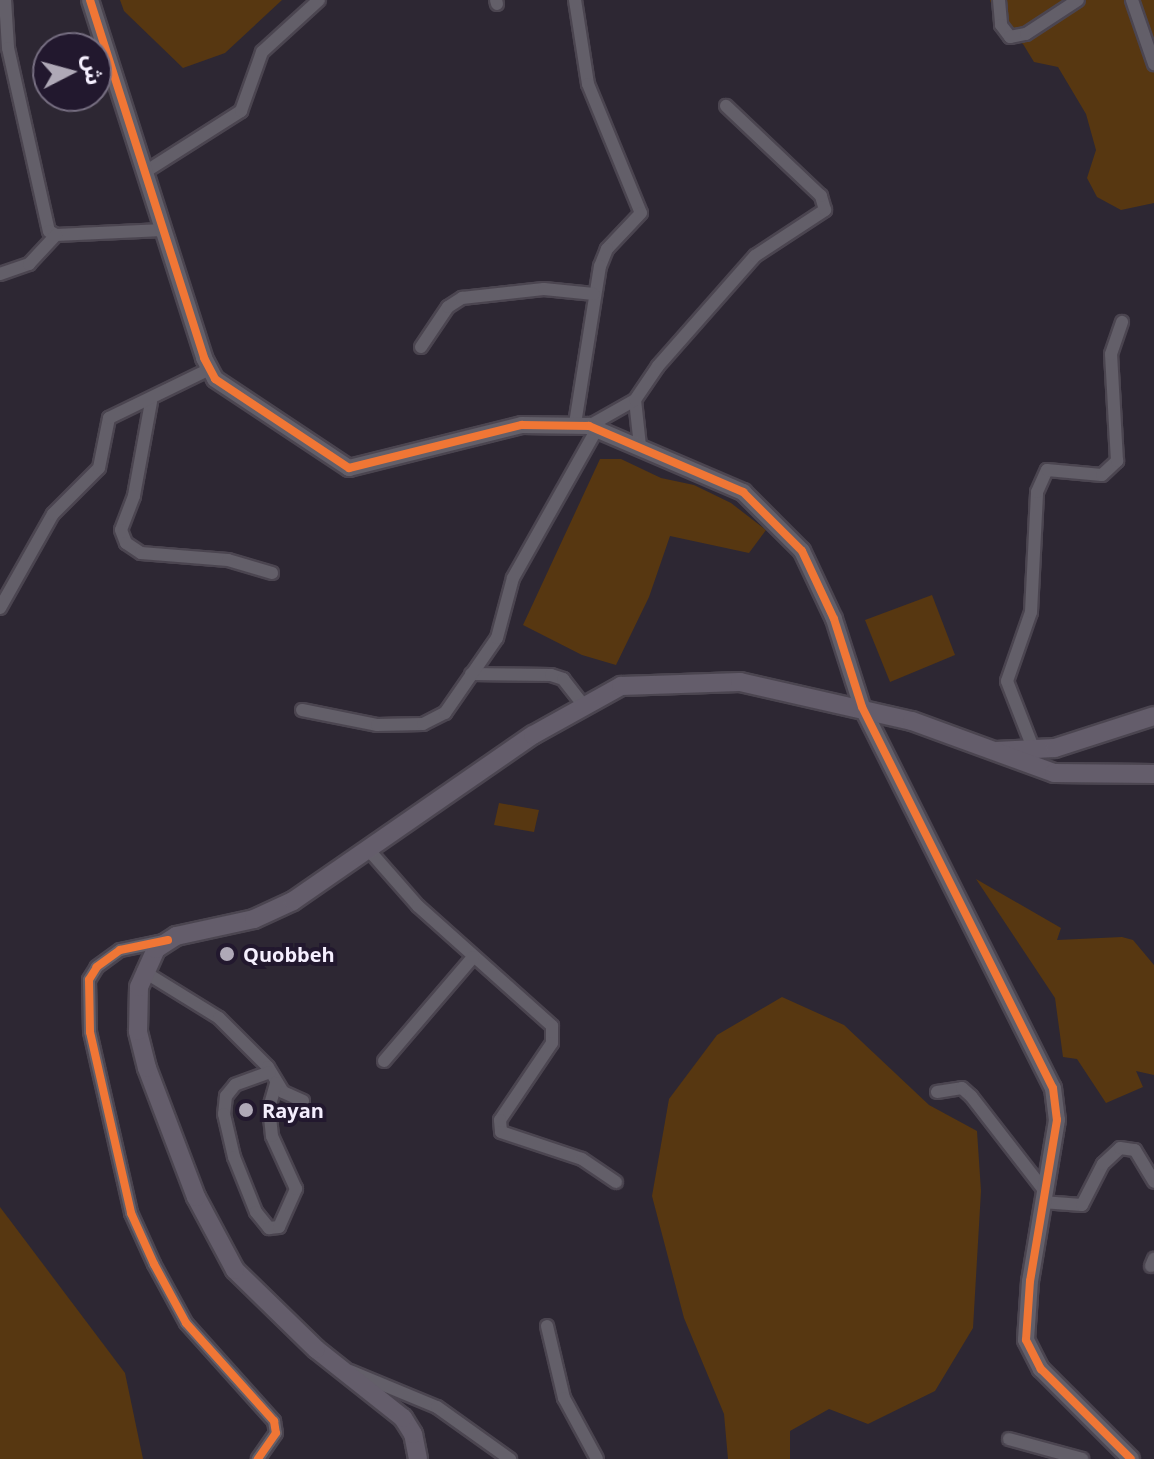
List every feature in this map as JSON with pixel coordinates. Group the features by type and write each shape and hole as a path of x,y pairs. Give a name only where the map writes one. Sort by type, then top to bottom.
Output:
{"main road":[{"path":"418,1459 417,1445 403,1418 256,1293 235,1270 196,1197 147,1068 138,1031 143,971 168,940 280,908 582,703 621,686 740,682 862,707 996,751 1034,759 1054,773 1154,774"},
{"path":"1034,759 1055,748 1154,716"},
{"path":"1054,773 1055,748"}],"street":[{"path":"5,0 8,48 35,158 44,223 56,235"},
{"path":"90,0 208,370 349,468 502,428 587,426 743,492 785,531 815,575 862,707 1053,1088 1057,1120 1043,1196 1026,1340 1041,1369 1131,1459"},
{"path":"145,172 241,111 262,52 319,0"},
{"path":"302,710 377,725 423,724 445,713 497,638 513,578 587,426 594,294 607,249 641,213 588,84 575,0"},
{"path":"999,0 1001,25 1010,37 1026,34 1078,0"},
{"path":"1132,0 1154,64"},
{"path":"587,426 635,400 658,366 747,263 825,210 821,196 726,106"},
{"path":"0,274 29,264 56,235 163,230"},
{"path":"421,347 448,307 462,298 544,289 594,294"},
{"path":"1034,759 1011,702 1007,681 1031,612 1037,492 1047,470 1102,475 1117,461 1111,354 1122,322"},
{"path":"0,608 53,514 99,468 109,418 151,402 164,389 208,370"},
{"path":"635,400 640,446"},
{"path":"151,402 134,496 121,530 126,543 141,553 228,560 272,573"},
{"path":"471,674 551,675 563,679 582,703"},
{"path":"367,848 418,906 555,1032 500,1120 501,1132 582,1159 616,1182"},
{"path":"168,940 120,950 97,967 89,980 90,1032 115,1125 131,1213 154,1264 186,1323 274,1421 276,1433 258,1459"},
{"path":"384,1061 473,957"},
{"path":"143,971 185,992 219,1018 273,1077 303,1101"},
{"path":"273,1077 269,1108 272,1136 296,1189 279,1227 269,1228 256,1212 234,1157 224,1114 226,1096 235,1085 273,1077"},
{"path":"937,1092 962,1088 971,1096 1043,1196 1082,1205 1103,1164 1120,1148 1135,1150 1154,1182"},
{"path":"547,1326 564,1398 597,1459"},
{"path":"347,1370 388,1382 437,1407 510,1459"},
{"path":"1009,1439 1082,1459"}],"shaded area":[{"path":"120,0 282,0 225,53 183,68 124,11"},
{"path":"990,0 1154,0 1154,203 1121,210 1097,197 1087,178 1096,150 1086,114 1058,67 1034,62 1023,44 999,29"},
{"path":"600,459 621,459 661,478 694,485 731,503 766,530 749,553 670,536 649,597 616,665 582,655 523,625"},
{"path":"932,595 955,655 890,682 865,620"},
{"path":"499,803 539,810 534,832 494,825"},
{"path":"976,879 1061,928 1057,940 1122,937 1133,940 1154,965 1154,1075 1136,1071 1143,1087 1106,1103 1077,1059 1063,1057 1055,998"},
{"path":"782,997 844,1025 929,1105 977,1131 981,1191 973,1328 935,1391 868,1424 829,1409 790,1431 790,1459 728,1459 724,1414 684,1318 652,1196 669,1099 717,1035"},
{"path":"0,1207 125,1373 143,1459 0,1459"}],"cycle path":[{"path":"90,0 204,358 215,379 349,468 522,425 589,426 743,492 802,551 834,619 862,707 1053,1088 1057,1120 1030,1281 1026,1340 1041,1369 1131,1459"},
{"path":"168,940 120,950 97,967 89,980 90,1032 131,1213 154,1264 186,1323 274,1421 276,1433 258,1459"}],"place":[{"name":"Quobbeh","path":"227,954"},
{"name":"Rayan","path":"246,1110"}]}
